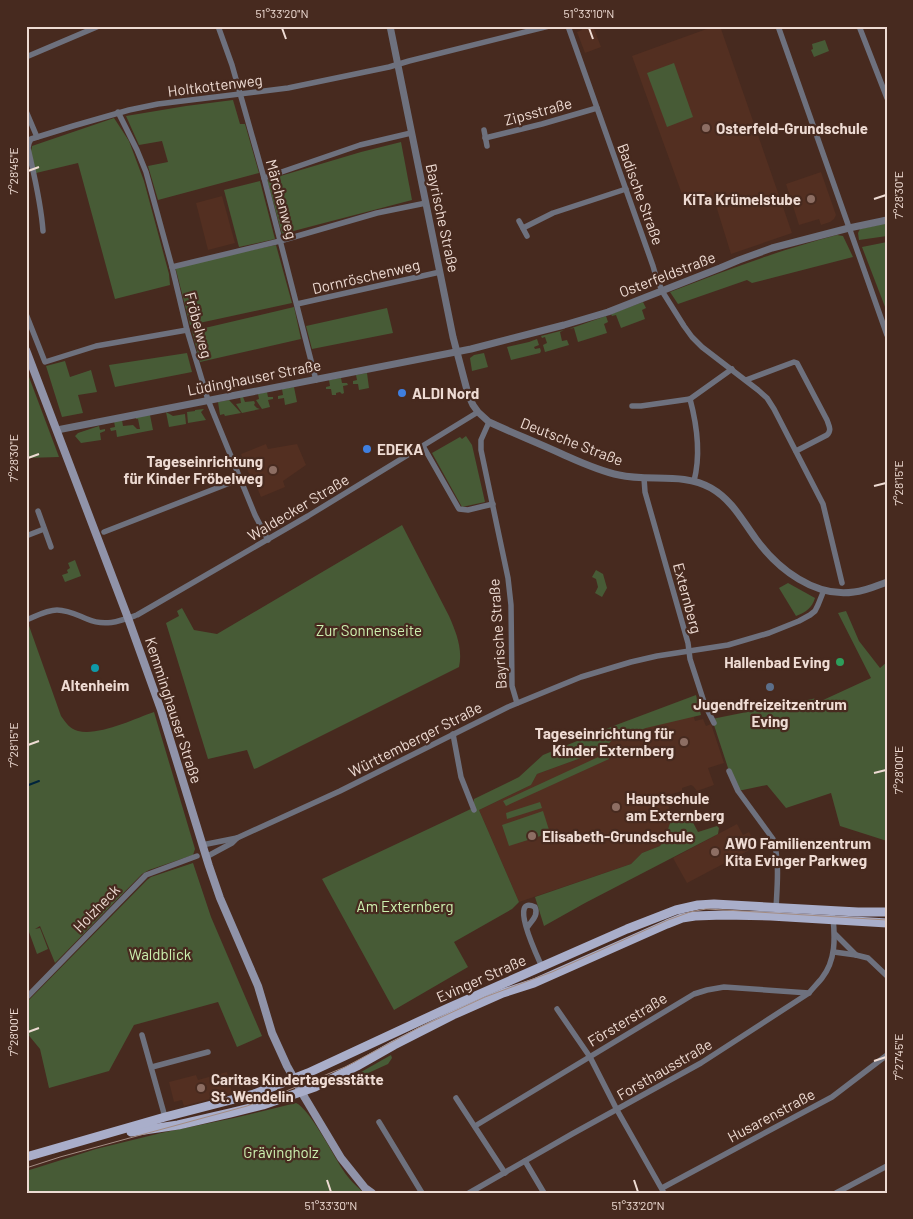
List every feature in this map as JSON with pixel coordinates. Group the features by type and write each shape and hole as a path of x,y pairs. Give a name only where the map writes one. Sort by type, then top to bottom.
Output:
{"main road":[{"name":"Kemminghauser Straße","path":"26,350 128,618 160,710 220,898 258,986 272,1033 294,1078 341,1158 365,1188 372,1193"},
{"name":"Evinger Straße","path":"26,1157 165,1117 254,1094 347,1055 627,928 685,907 698,904 714,904 833,920 887,923"},
{"name":"Evinger Straße","path":"96,1137 178,1125 230,1114 302,1092 344,1073 394,1045 461,1012 503,993 534,983 682,918 832,910 887,912"}],"street":[{"path":"26,57 100,26"},
{"name":"Märchenweg","path":"218,26 232,65 264,178 316,380"},
{"name":"Bayrische Straße","path":"390,26 457,352 468,394 478,412"},
{"name":"Holtkottenweg","path":"37,137 118,112 158,104 288,88 390,67 549,26"},
{"name":"Badische Straße","path":"568,26 662,291 684,326 702,347 767,398 774,409 824,504 842,584"},
{"path":"778,26 887,335"},
{"path":"859,26 887,98"},
{"name":"Zipsstraße","path":"485,138 598,108"},
{"path":"26,111 37,137 31,139 28,148 38,191 43,231"},
{"name":"Fröbelweg","path":"118,112 146,172 187,330 208,400 259,524 268,540"},
{"path":"484,130 487,146"},
{"path":"264,178 360,144 411,133"},
{"path":"523,228 553,213 626,189"},
{"path":"172,267 280,241 376,214 426,203"},
{"name":"Osterfeldstraße","path":"457,352 608,312 767,250 887,220"},
{"path":"519,221 527,236"},
{"name":"Dornröschenweg","path":"297,304 440,272"},
{"path":"26,314 45,362 96,346 187,330"},
{"name":"Lüdinghauser Straße","path":"57,430 457,352"},
{"path":"746,380 794,362 797,363 823,413 830,432 796,451"},
{"path":"632,406 690,399 732,369"},
{"path":"690,399 695,419 698,454 694,481"},
{"name":"Deutsche Straße","path":"478,412 489,422 606,472 644,478 675,478 694,481 712,488 735,508 762,547 787,572 807,583 824,590 842,593 857,592 887,582"},
{"name":"Waldecker Straße","path":"26,620 57,610 107,624 118,622 144,611 268,540 478,412"},
{"name":"Bayrische Straße","path":"489,422 481,440 481,445 508,578 511,605 512,686 517,703"},
{"path":"423,446 459,509 468,510 493,504"},
{"name":"Externberg","path":"644,478 646,492 688,643 690,659 705,705 714,723"},
{"path":"104,532 240,479"},
{"path":"38,512 51,547"},
{"path":"26,536 44,529"},
{"name":"Württemberger Straße","path":"202,845 237,838 323,799 517,703 580,677 631,662 689,650 728,645 769,633 810,615 815,611 824,590"},
{"path":"453,734 461,777 474,810"},
{"path":"729,771 738,791 769,831 776,848 776,912"},
{"name":"Württemberger Straße","path":"206,857 232,844 237,838"},
{"name":"Holzheck","path":"26,998 146,875 197,856"},
{"name":"Forsthausstraße","path":"469,1193 701,1063 809,993 823,978 834,952 835,934 832,910"},
{"path":"527,928 542,967"},
{"path":"835,934 856,954"},
{"path":"834,952 856,954 868,958 887,976"},
{"name":"Försterstraße","path":"474,1126 694,994 724,987 809,993"},
{"path":"557,1009 590,1057 617,1110 663,1190"},
{"path":"142,1035 165,1117"},
{"path":"152,1067 208,1052"},
{"name":"Husarenstraße","path":"663,1190 832,1097 887,1055"},
{"path":"456,1098 505,1173"},
{"path":"379,1122 422,1193"},
{"path":"525,1161 544,1193"},
{"path":"836,1193 887,1166"}],"shaded area":[{"path":"581,26 593,26 601,47 585,53 577,32 582,30"},
{"name":"Osterfeld-Grundschule","path":"715,26 720,26 792,233 731,254 714,199 687,208 632,56"},
{"name":"KiTa Krümelstube","path":"821,172 836,215 830,222 821,225 819,219 799,225 786,184"},
{"path":"222,196 235,243 208,250 196,203"},
{"name":"Tageseinrichtung für Kinder Fröbelweg","path":"266,444 268,449 297,444 306,465 283,481 285,487 261,497 241,454"},
{"path":"693,714 695,721 703,719 706,726 711,724 724,763 708,768 714,785 697,791 691,785 682,788 682,791 665,796 672,817 665,838 660,846 642,853 631,864 519,902 479,810 531,785 537,774 603,750 612,740"},
{"name":"AWO Familienzentrum Kita Evinger Parkweg","path":"737,824 743,835 749,832 757,846 687,883 673,858"},
{"name":"Caritas Kindertagesstätte St. Wendelin","path":"227,1072 232,1093 184,1106 182,1100 174,1102 169,1082 196,1075 198,1080"}],"green space":[{"path":"825,40 829,51 814,57 811,50 813,49 812,44"},
{"path":"674,63 693,117 667,127 647,73"},
{"path":"233,100 240,124 245,124 259,173 158,200 148,166 168,162 162,141 139,145 126,116"},
{"path":"114,118 129,141 144,181 169,274 170,285 115,299 78,163 36,173 31,152 32,146"},
{"path":"401,142 412,200 282,234 267,180"},
{"path":"260,181 275,239 239,247 224,190"},
{"path":"887,223 887,236 859,240 858,233 860,229"},
{"path":"837,235 843,236 853,257 752,283 747,280 678,304 670,292 753,261"},
{"path":"887,242 887,312 862,247"},
{"path":"276,245 292,303 190,325 175,266"},
{"path":"643,302 646,308 642,310 645,319 621,328 616,315 612,316 611,314"},
{"path":"294,307 301,339 200,362 192,331"},
{"path":"387,308 393,333 312,349 306,326"},
{"path":"606,316 608,322 604,324 607,333 578,342 574,328 569,329"},
{"path":"564,330 560,332 562,341 567,340 569,345 545,352 543,345 547,343 545,337 542,338 541,336"},
{"path":"537,339 539,345 534,347 535,349 540,348 540,353 511,360 507,347"},
{"path":"187,353 192,372 115,387 109,365"},
{"path":"484,353 488,367 472,371 470,358"},
{"path":"65,361 70,377 91,370 97,392 78,395 83,413 62,417 46,366"},
{"path":"26,369 59,457 26,458"},
{"path":"367,373 369,388 359,390 358,384 353,384 353,381 357,380 356,375"},
{"path":"341,378 342,383 347,383 348,385 343,386 344,393 340,392 332,395 331,389 326,389 326,387 330,386 329,380"},
{"path":"294,387 297,402 285,405 284,398 278,399 278,396 283,395 282,389"},
{"path":"267,392 268,397 273,397 273,399 268,400 270,407 262,409 256,400 259,399 258,394"},
{"path":"240,397 243,397 245,402 254,401 254,405 260,409 242,413 236,404 241,403"},
{"path":"229,400 241,413 220,415 218,402"},
{"path":"204,409 201,412 206,420 188,423 187,412"},
{"path":"166,412 173,416 185,414 186,424 169,427"},
{"path":"150,415 153,430 117,437 116,430 111,431 110,428 115,427 114,421 122,420 123,426 133,425 140,429 136,417"},
{"path":"99,426 100,430 105,429 105,431 100,433 101,440 81,443 75,436 78,433"},
{"path":"466,436 472,445 485,502 462,507 432,453 460,437 462,439"},
{"name":"Zur Sonnenseite","path":"402,525 454,628 460,654 459,667 257,768 254,769 247,750 208,759 166,623 179,616 177,611 182,608 194,630 217,634"},
{"path":"75,560 81,576 65,582 62,575 68,573 67,570 70,568 68,563"},
{"path":"596,570 603,574 607,588 602,597 595,593 598,587 596,579 592,577"},
{"path":"788,583 815,598 808,609 796,616 779,588"},
{"path":"846,611 859,641 880,668 887,662 887,841 840,826 831,793 786,808 767,785 738,791 729,771 712,719 817,698 821,701 871,678 838,613"},
{"path":"26,623 28,623 61,716 73,729 86,732 106,729 154,712 195,849 193,855 142,874 55,963 40,926 35,929 40,928 48,949 37,954 29,932 26,933"},
{"name":"Am Externberg","path":"696,695 701,715 646,728 612,740 603,750 537,774 531,785 479,810 519,902 512,909 454,942 468,967 394,1010 322,879 473,808 474,799 519,777 543,755"},
{"path":"607,753 609,759 506,806 503,801"},
{"path":"540,802 542,808 507,819 506,813"},
{"path":"543,811 550,833 509,846 502,825"},
{"path":"688,813 698,832 717,826 719,828 718,834 544,926 535,897 631,864 642,853 660,846 665,838 672,817"},
{"name":"Waldblick","path":"193,863 211,917 262,1036 237,1047 218,1002 134,1025 109,1071 49,1088 40,1049 26,1032 26,1003 147,880"},
{"path":"391,1055 392,1058 388,1064 344,1084 340,1084"},
{"name":"Grävingholz","path":"296,1103 308,1114 347,1176 364,1193 26,1193 26,1171 96,1149"}],"waterway":[{"path":"26,786 39,781"}],"tram line":[{"path":"26,1168 247,1106 269,1098 345,1067 418,1028 485,997 552,972 690,912 706,909 887,920"}],"place":[{"name":"Osterfeld-Grundschule","path":"706,128"},
{"name":"KiTa Krümelstube","path":"811,199"},
{"name":"ALDI Nord","path":"402,393"},
{"name":"EDEKA","path":"367,449"},
{"name":"Tageseinrichtung für Kinder Fröbelweg","path":"273,470"},
{"name":"Hallenbad Eving","path":"840,662"},
{"name":"Altenheim","path":"95,668"},
{"name":"Jugendfreizeitzentrum Eving","path":"770,687"},
{"name":"Tageseinrichtung für Kinder Externberg","path":"684,742"},
{"name":"Hauptschule am Externberg","path":"616,807"},
{"name":"Elisabeth-Grundschule","path":"532,836"},
{"name":"AWO Familienzentrum Kita Evinger Parkweg","path":"715,852"},
{"name":"Caritas Kindertagesstätte St. Wendelin","path":"201,1088"}]}
